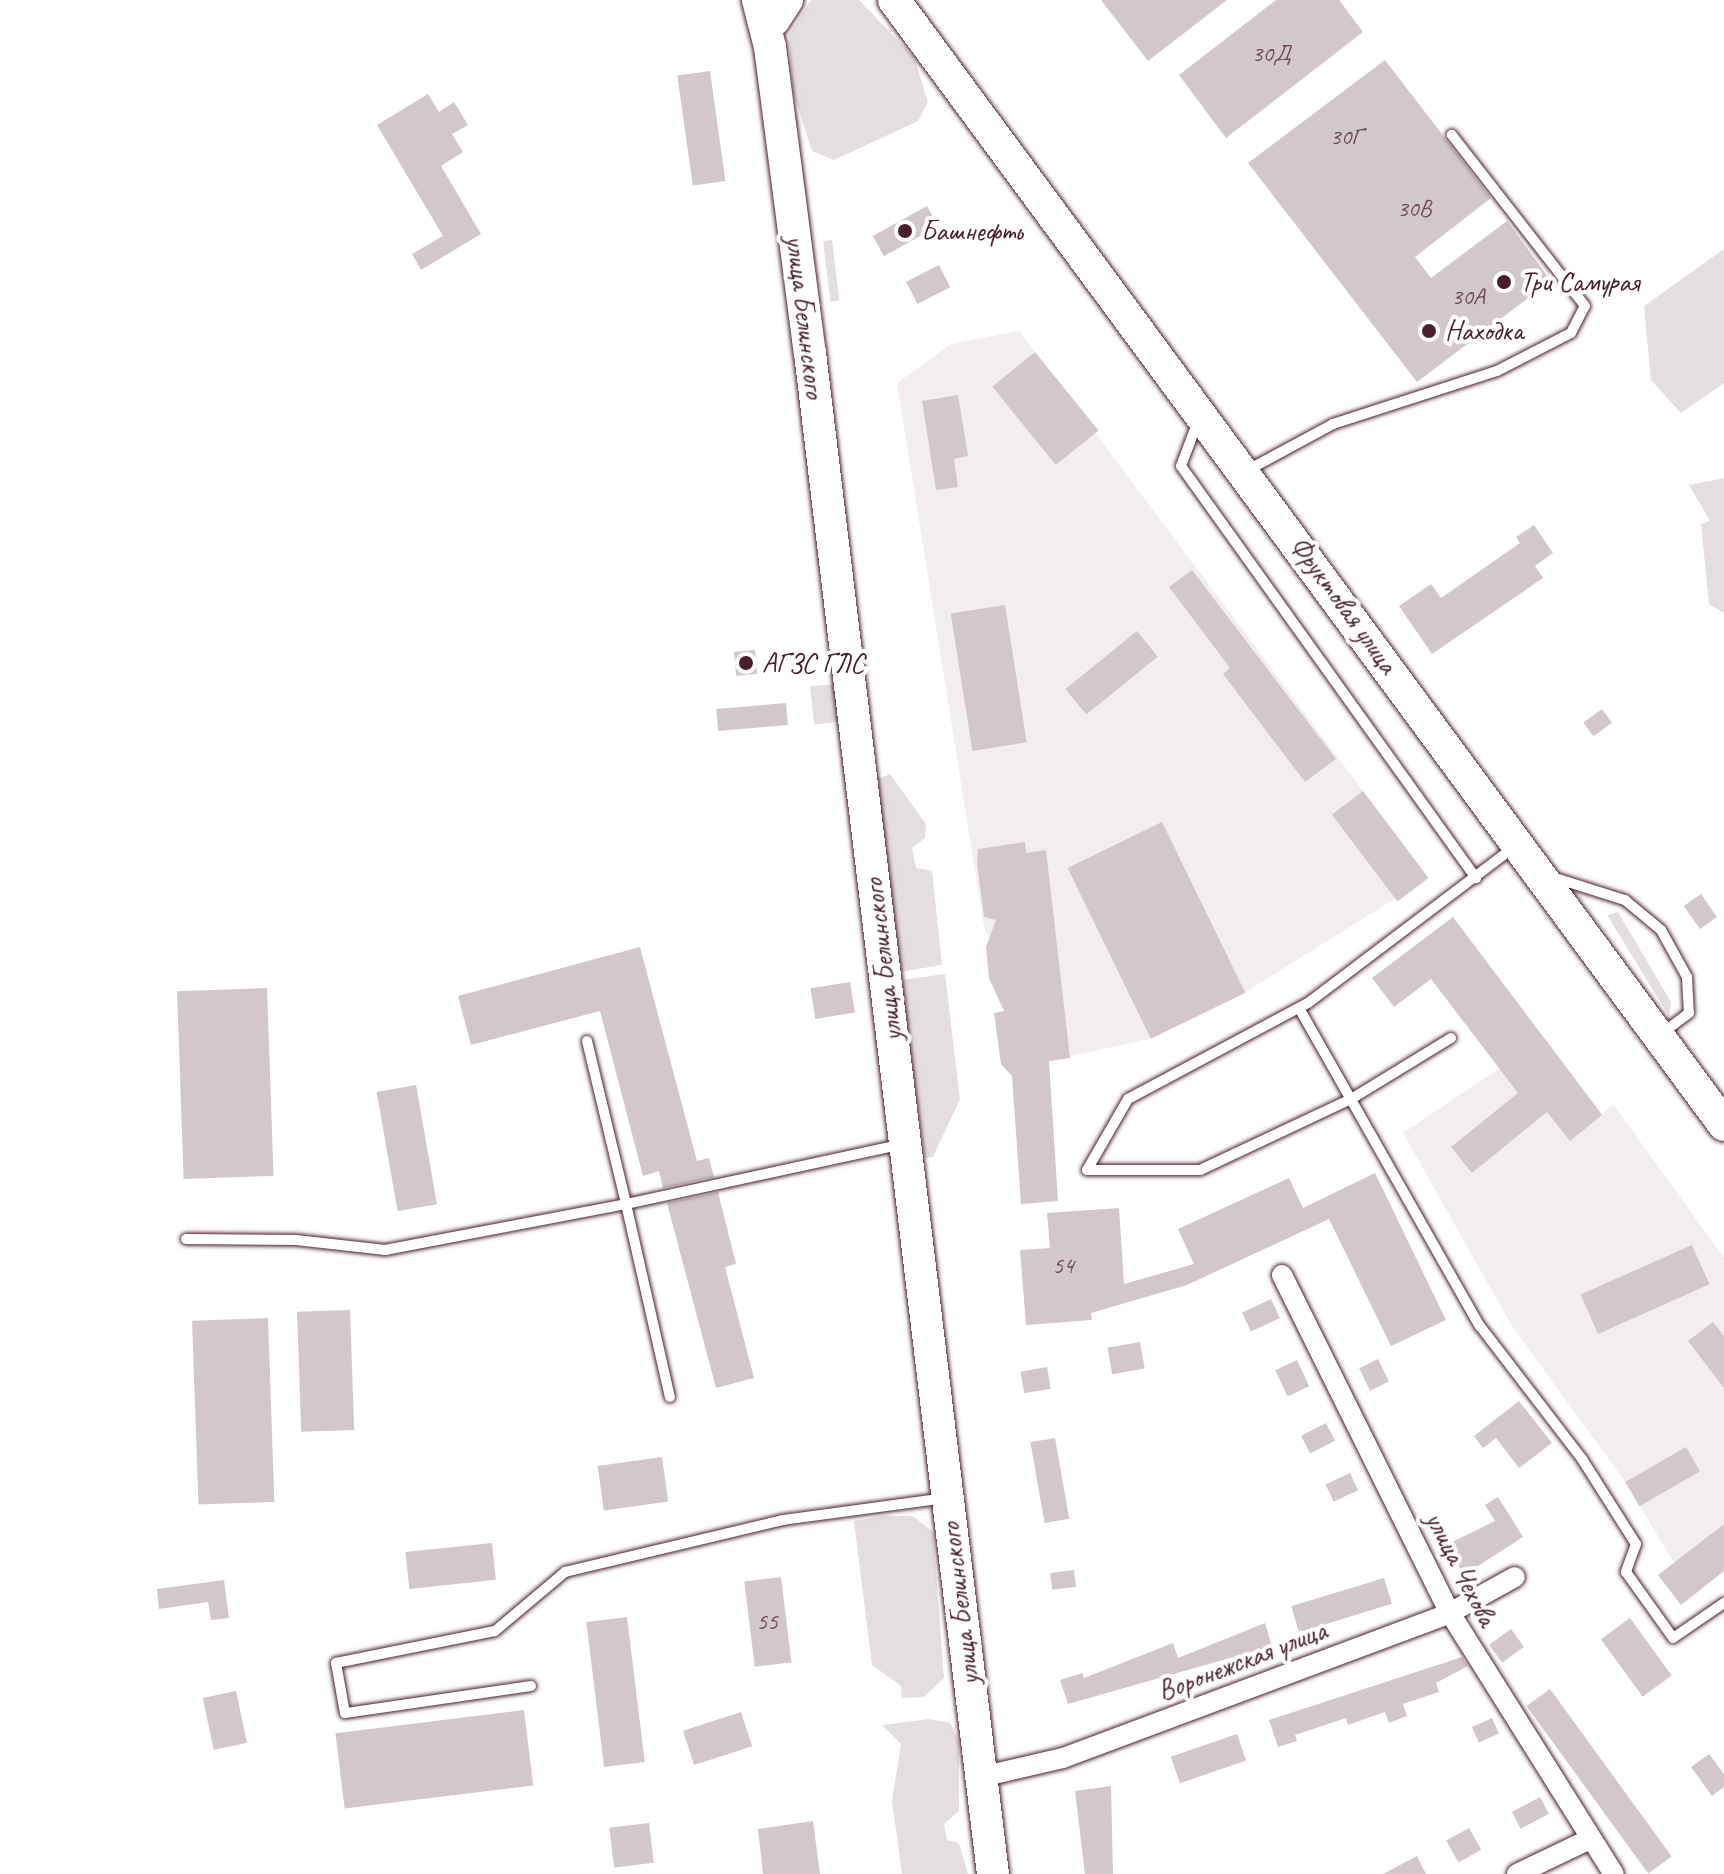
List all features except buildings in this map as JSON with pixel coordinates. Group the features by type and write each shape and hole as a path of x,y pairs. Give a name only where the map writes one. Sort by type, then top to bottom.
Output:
{"main road":[{"name":"Фруктовая улица","path":"875,0 902,14 1202,411 1659,1035 1720,1111"},
{"name":"улица Белинского","path":"774,13 993,1874"}],"street":[{"name":"улица Чехова","path":"1282,1275 1450,1613 1614,1874"},
{"name":"Воронежская улица","path":"981,1777 1063,1758 1450,1613 1515,1577"},
{"path":"1517,1874 1590,1839"}],"lane":[{"path":"1246,472 1333,424 1497,371 1571,333 1585,306 1452,135"},
{"path":"1202,411 1181,466 1476,878"},
{"path":"1451,1038 1351,1099 1200,1170 1087,1170 1128,1099 1299,1008 1519,843"},
{"path":"1541,873 1625,900 1661,930 1687,977 1689,1013 1659,1035"},
{"path":"1299,1008 1480,1326 1582,1459 1636,1544 1626,1572 1673,1638 1724,1603"},
{"path":"587,1041 670,1397"},
{"path":"186,1239 296,1240 385,1250 626,1204 905,1144"},
{"path":"531,1686 345,1713 336,1663 495,1631 565,1572 783,1520 947,1498"}],"shaded area":[{"path":"811,0 859,0 914,57 928,102 918,121 834,160 812,151 793,92 789,35"},
{"path":"832,240 839,301 831,302 823,241"},
{"path":"1724,249 1724,383 1681,413 1651,380 1644,306"},
{"path":"1019,331 1428,878 1244,993 1149,1039 1048,1061 984,927 897,383 951,344"},
{"path":"1724,478 1724,613 1709,604 1701,524 1710,521 1689,485"},
{"path":"835,684 839,722 814,724 810,687"},
{"path":"890,774 926,824 925,838 912,848 916,868 932,871 942,965 899,972 876,780"},
{"path":"1618,912 1671,1002 1669,1016 1607,915"},
{"path":"945,974 960,1099 933,1157 925,1158 901,980"},
{"path":"1545,1038 1602,1114 1613,1104 1724,1258 1724,1524 1674,1563 1626,1483 1512,1326 1403,1133"},
{"path":"882,1516 913,1516 933,1532 944,1678 924,1697 902,1698 901,1686 872,1665 854,1521"},
{"path":"929,1719 950,1723 959,1741 959,1811 944,1824 947,1840 959,1843 968,1874 902,1874 892,1801 901,1744 882,1725"}],"place":[{"name":"Башнефть","path":"905,231"},
{"name":"Три Самурая","path":"1504,282"},
{"name":"Находка","path":"1429,331"},
{"name":"АГЗС ГЛС","path":"746,663"}]}
